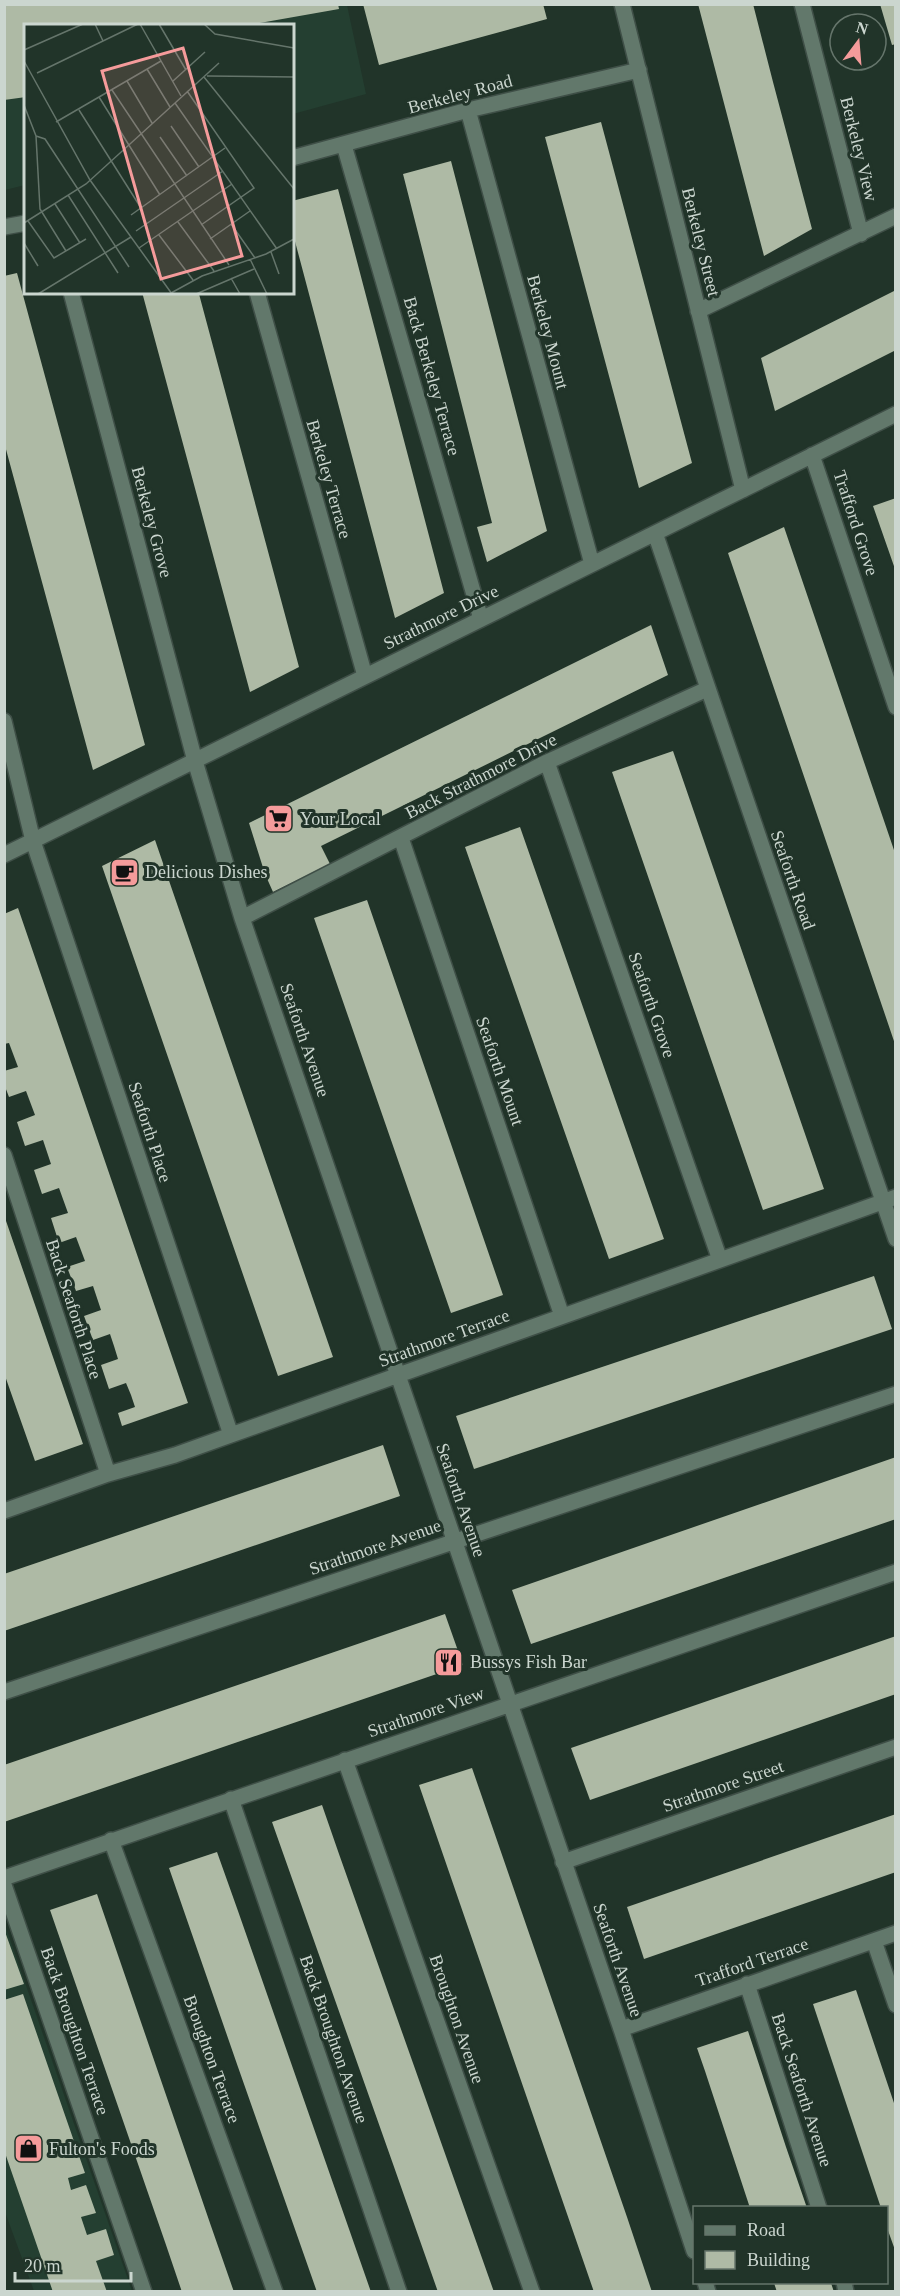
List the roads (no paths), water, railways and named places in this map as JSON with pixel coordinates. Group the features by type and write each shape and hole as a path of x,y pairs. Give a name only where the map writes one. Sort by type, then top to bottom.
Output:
{"street":[{"name":"Berkeley Street","path":"622,4 742,490"},
{"name":"Berkeley View","path":"802,4 861,234"},
{"name":"Berkeley Road","path":"294,158 468,110 639,70"},
{"name":"Berkeley Mount","path":"468,110 592,564"},
{"name":"Back Berkeley Terrace","path":"344,145 482,618"},
{"path":"698,311 896,216"},
{"path":"4,227 24,223"},
{"name":"Berkeley Grove","path":"72,294 195,761"},
{"name":"Berkeley Terrace","path":"258,294 365,676"},
{"name":"Strathmore Drive","path":"4,855 896,414"},
{"name":"Trafford Grove","path":"812,454 896,707"},
{"name":"Seaforth Road","path":"655,532 707,689 889,1199 896,1239"},
{"name":"Back Strathmore Drive","path":"242,918 547,762 707,689"},
{"name":"Seaforth Place","path":"4,721 33,841 231,1435"},
{"name":"Seaforth Avenue","path":"195,761 242,918 511,1704 693,2248"},
{"name":"Seaforth Grove","path":"547,762 720,1260"},
{"name":"Seaforth Mount","path":"401,838 562,1316"},
{"name":"Back Seaforth Place","path":"4,1155 108,1473"},
{"name":"Strathmore Terrace","path":"4,1511 108,1473 175,1455 889,1199"},
{"name":"Strathmore Avenue","path":"4,1692 896,1394"},
{"name":"Strathmore View","path":"4,1878 896,1572"},
{"name":"Strathmore Street","path":"563,1862 896,1748"},
{"name":"Broughton Avenue","path":"345,1760 532,2292"},
{"name":"Back Broughton Avenue","path":"231,1799 399,2292"},
{"name":"Broughton Terrace","path":"111,1840 275,2292"},
{"name":"Back Broughton Terrace","path":"4,1885 144,2292"},
{"name":"Trafford Terrace","path":"621,2029 896,1933"},
{"path":"874,1941 896,2005"},
{"name":"Back Seaforth Avenue","path":"747,1984 818,2206"}],"place":[{"name":"Your Local","path":"279,819"},
{"name":"Delicious Dishes","path":"124,872"},
{"name":"Bussys Fish Bar","path":"449,1662"},
{"name":"Fulton's Foods","path":"28,2149"}]}
